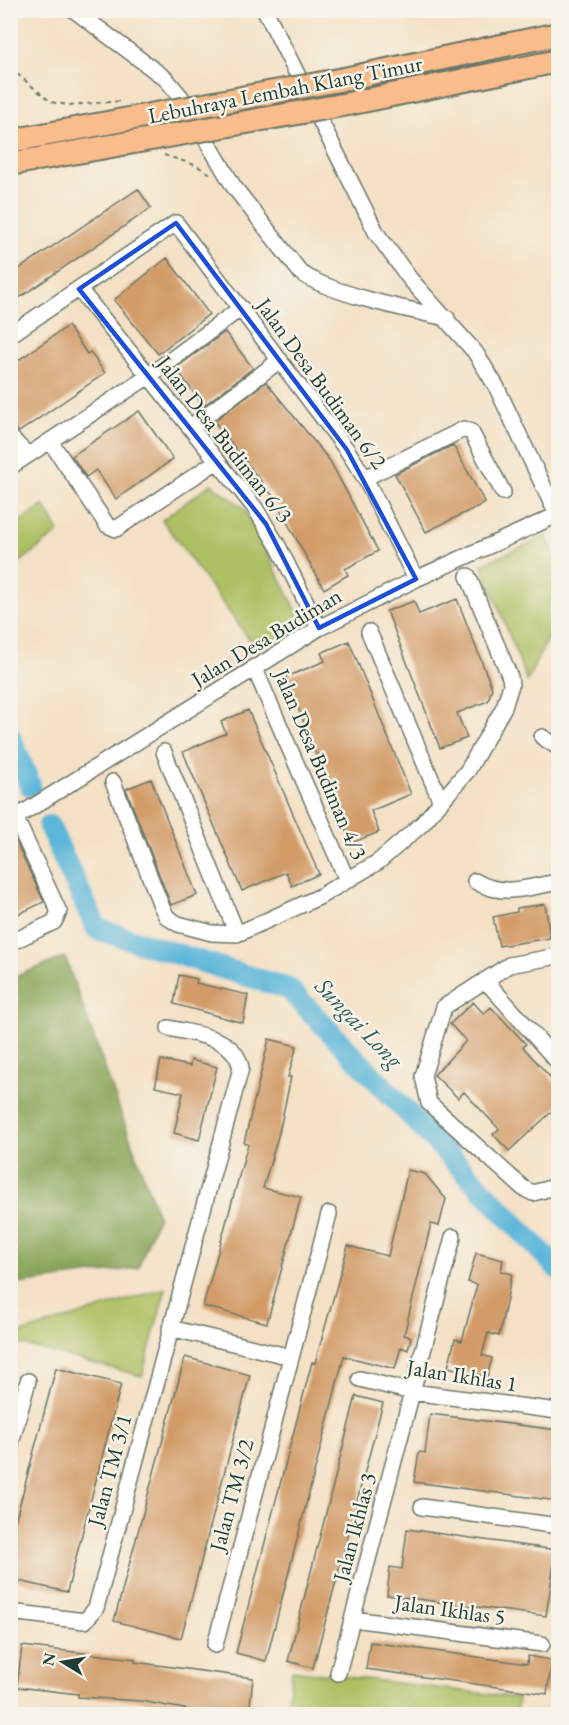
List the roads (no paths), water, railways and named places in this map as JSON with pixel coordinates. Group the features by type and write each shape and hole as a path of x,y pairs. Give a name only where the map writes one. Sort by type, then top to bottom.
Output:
{"highway":[{"name":"Lebuhraya Lembah Klang Timur","path":"10,141 344,79 558,34"},
{"name":"Lebuhraya Lembah Klang Timur","path":"10,164 348,104 558,61"}],"street":[{"path":"74,10 166,79 181,97 234,187 301,273 311,280 328,286 404,309 447,318"},
{"path":"265,10 376,234 411,279 475,352 496,386 558,516"},
{"name":"Jalan Desa Budiman 6/2","path":"79,289 176,223 280,360 365,478 416,579"},
{"path":"10,335 79,289"},
{"name":"Jalan Desa Budiman 6/3","path":"79,289 148,376 192,426 266,524 319,628"},
{"path":"10,467 148,376 241,308"},
{"path":"192,426 280,360"},
{"path":"365,478 464,429 471,432 503,492"},
{"path":"10,437 28,455"},
{"path":"50,441 107,525 120,528 217,461"},
{"name":"Jalan Desa Budiman","path":"13,820 319,628 416,579 558,516"},
{"path":"113,782 167,917 178,924 212,933 237,934 319,897 401,845 468,770 504,707 511,685 509,672 468,576"},
{"path":"369,632 441,802"},
{"name":"Jalan Desa Budiman 4/3","path":"254,667 347,880"},
{"path":"542,736 558,747"},
{"path":"164,752 237,934"},
{"path":"10,943 54,922 59,912 13,820"},
{"path":"475,881 488,889 500,891 558,882"},
{"path":"558,956 509,965 444,1007 423,1076 429,1103 523,1188 533,1193 558,1186"},
{"path":"485,980 558,1062"},
{"name":"Jalan TM 3/1","path":"10,1612 85,1621 96,1608 241,1068 238,1054 228,1043 169,1028"},
{"name":"Jalan TM 3/2","path":"215,1645 329,1214"},
{"name":"Jalan Ikhlas 3","path":"338,1673 453,1237"},
{"path":"170,1328 291,1357"},
{"name":"Jalan Ikhlas 1","path":"360,1379 412,1392 558,1411"},
{"path":"10,1447 28,1381"},
{"path":"422,1507 558,1526"},
{"name":"Jalan Ikhlas 5","path":"353,1619 542,1644"}],"waterway":[{"name":"Sungai Long","path":"10,736 30,785"},
{"name":"Sungai Long","path":"49,826 97,929 289,989 558,1269"}]}
